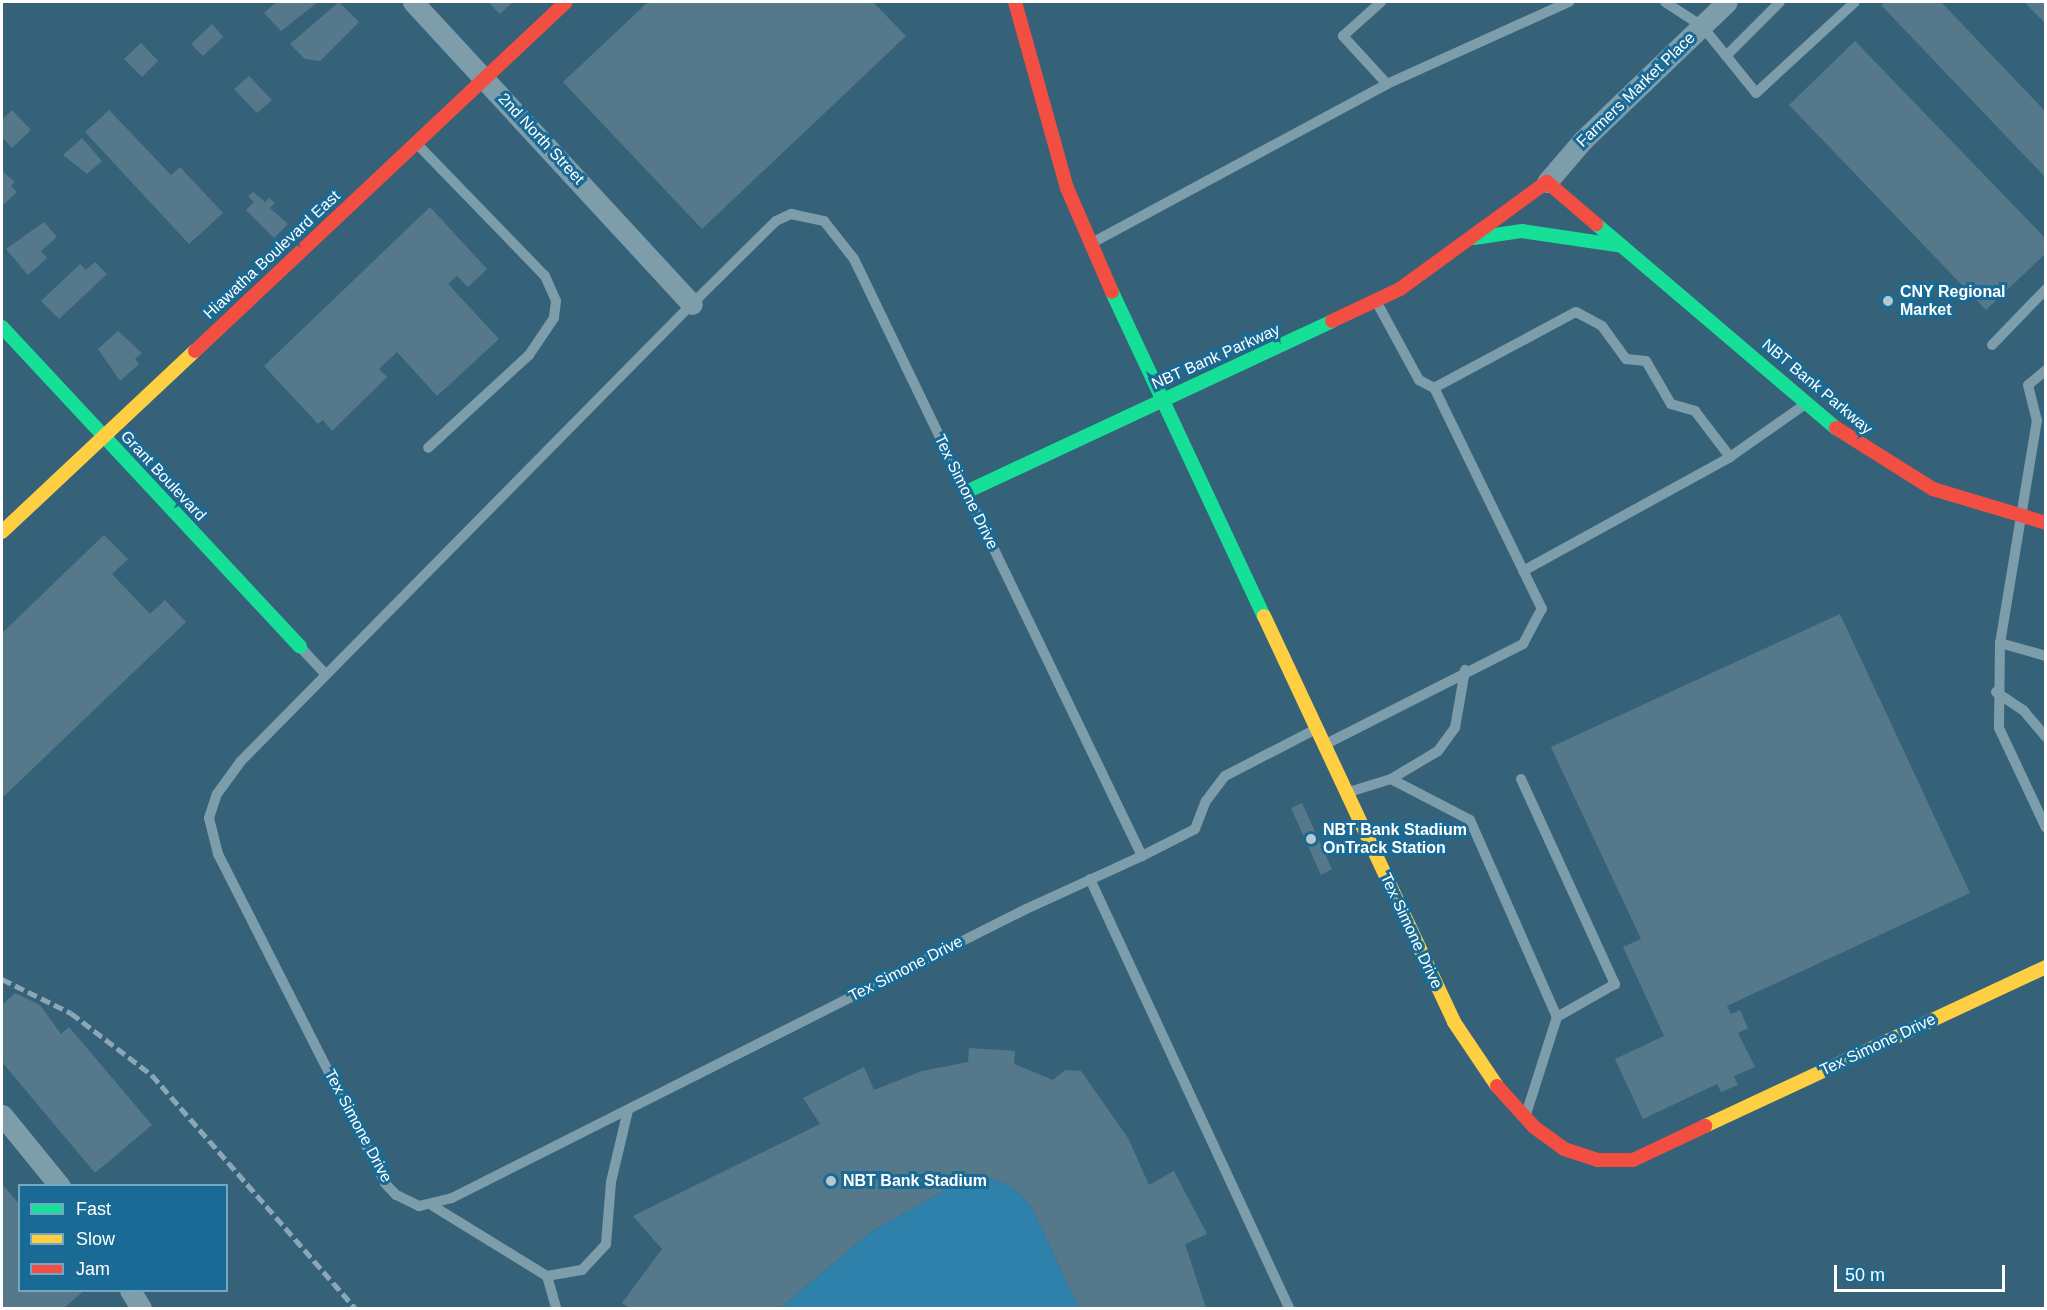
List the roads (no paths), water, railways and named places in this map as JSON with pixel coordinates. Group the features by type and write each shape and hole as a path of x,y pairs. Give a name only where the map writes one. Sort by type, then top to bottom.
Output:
{"street":[{"name":"2nd North Street","path":"413,2 692,304"},
{"name":"Hiawatha Boulevard East","path":"2,532 566,2"},
{"name":"Tex Simone Drive","path":"1015,2 1068,188 1089,244 1454,1022 1490,1078 1525,1117 1564,1149 1597,1160 1633,1160 2046,967"},
{"name":"Farmers Market Place","path":"1547,182 1727,2"},
{"name":"NBT Bank Parkway","path":"966,492 1376,301 1471,239 1547,182 1807,403 1897,470 1975,506 2046,523"},
{"name":"NBT Bank Parkway","path":"1471,239 1522,231 1558,233 1625,247"},
{"name":"Grant Boulevard","path":"2,327 300,647"},
{"path":"2,1115 59,1184"},
{"path":"131,1292 141,1308"}],"lane":[{"path":"1089,244 1387,84 1569,2"},
{"path":"1665,2 1702,26 1756,93 1855,2"},
{"path":"1726,56 1780,2"},
{"path":"1377,3 1343,36 1387,84"},
{"path":"416,143 545,276 556,301 554,318 529,355 429,448"},
{"name":"Tex Simone Drive","path":"791,214 824,221 854,259 1142,856 1090,879 433,1206 396,1195 385,1183 219,854 209,819 217,794 240,762 692,304 776,221 791,214"},
{"path":"1992,345 2046,289"},
{"path":"1323,745 1465,670 1523,645 1542,609 1434,388 1419,380 1376,301"},
{"path":"1434,388 1576,312 1602,326 1626,359 1646,361 1671,404 1695,411 1730,457"},
{"path":"2046,370 2028,385 2037,420 2000,643 1996,692 1999,729 2046,828"},
{"path":"1523,571 1730,457 1807,403"},
{"path":"2000,643 2044,656"},
{"path":"300,647 326,675"},
{"path":"1346,793 1391,779 1438,751 1455,728 1465,670"},
{"path":"1996,692 2024,711 2046,737"},
{"path":"1142,856 1196,829 1206,801 1225,776 1316,729"},
{"path":"1391,779 1470,820 1557,1017 1525,1117"},
{"path":"1521,779 1615,984 1557,1017"},
{"path":"1090,879 1289,1308"},
{"path":"433,1206 548,1276 582,1270 606,1244 611,1182 628,1110"},
{"path":"548,1276 555,1308"}],"railway":[{"path":"2,979 71,1013 152,1075 355,1308"}],"place":[{"name":"CNY Regional Market","path":"1888,301"},
{"name":"NBT Bank Stadium OnTrack Station","path":"1311,839"},
{"name":"NBT Bank Stadium","path":"831,1181"}]}
